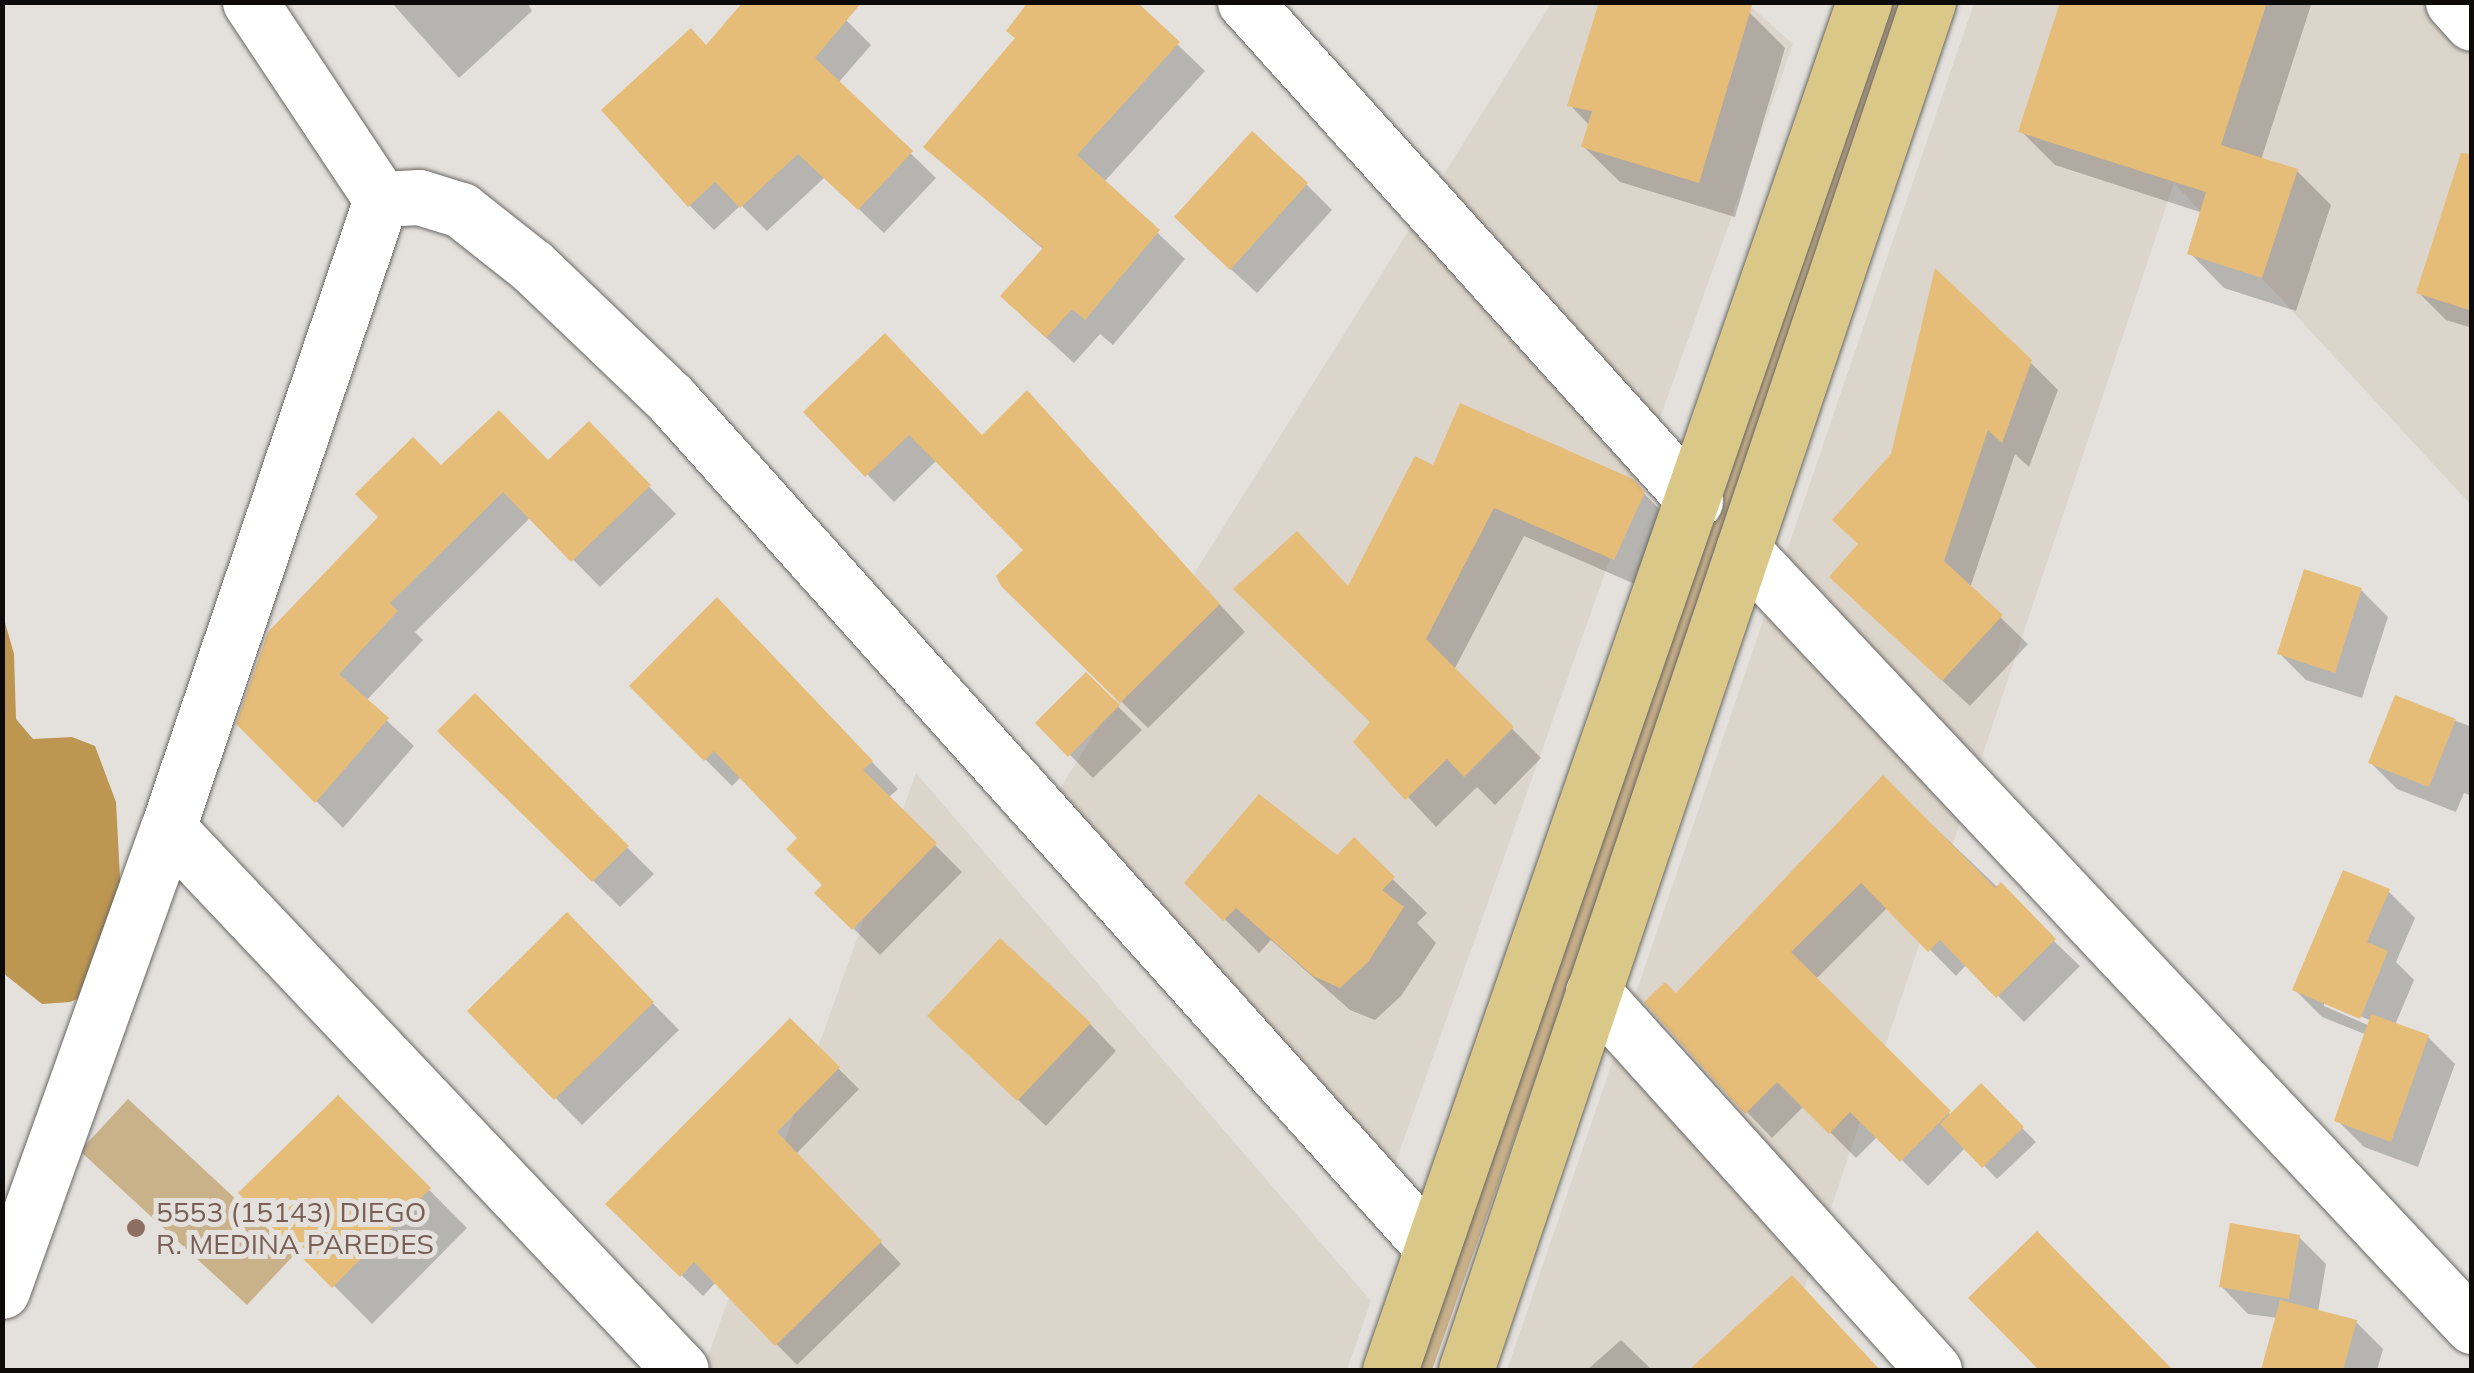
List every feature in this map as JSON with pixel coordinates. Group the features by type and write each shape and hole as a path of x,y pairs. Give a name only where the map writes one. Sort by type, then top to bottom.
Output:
{"main road":[{"path":"1390,1370 1429,1244 1695,501 1864,2"},
{"path":"1466,1370 1928,2"}],"street":[{"path":"250,2 381,199"},
{"path":"1244,2 1695,501"},
{"path":"2453,2 2472,23"},
{"path":"381,199 418,198 461,210 532,266 671,399 1429,1244"},
{"path":"2,1291 168,828 381,199"},
{"path":"1742,550 2472,1326"},
{"path":"168,828 681,1370"},
{"path":"1592,992 1934,1370"}],"shaded area":[{"path":"1551,3 1747,3 1793,44 1394,1167 1057,793"},
{"path":"1886,3 1905,3 1738,508 1432,1370 1412,1370 1721,502"},
{"path":"1974,3 2444,3 2471,33 2471,505 2174,183 1777,1370 1507,1370"},
{"path":"2,612 14,654 16,719 33,739 72,737 95,746 116,802 121,897 82,997 70,1002 42,1004 3,973"},
{"path":"916,773 1371,1301 1347,1370 703,1370"},
{"path":"128,1099 295,1254 247,1305 80,1151"}],"building":[{"path":"743,2 862,2 815,58 913,151 858,210 798,154 740,208 715,182 688,207 601,110 691,28 706,45"},
{"path":"1028,2 1137,2 1180,42 1077,155 1160,230 1085,320 1072,309 1046,338 1000,296 1043,248 923,147 1015,38 1006,31"},
{"path":"1599,2 1753,2 1699,183 1581,147 1592,111 1567,106"},
{"path":"2060,2 2267,2 2221,145 2298,169 2262,278 2187,254 2206,192 2018,132"},
{"path":"1252,131 1308,183 1230,270 1174,217"},
{"path":"2461,153 2472,154 2472,311 2416,293"},
{"path":"1935,268 2032,360 2002,443 1988,430 1944,561 2003,615 1942,681 1829,577 1858,544 1832,520 1891,454"},
{"path":"885,333 982,435 1027,390 1220,604 1120,703 1001,586 996,576 1023,550 909,435 865,477 803,412"},
{"path":"1460,403 1633,479 1645,492 1614,560 1494,508 1426,639 1514,727 1464,777 1447,759 1405,800 1353,742 1370,722 1233,589 1297,531 1348,586 1415,456 1433,465"},
{"path":"499,410 548,460 589,421 651,485 571,562 503,492 390,603 398,611 339,674 389,718 315,803 236,724 268,632 378,517 355,494 413,437 441,465"},
{"path":"2304,569 2362,588 2335,673 2277,654"},
{"path":"717,597 873,761 863,770 937,843 852,930 814,893 822,885 786,849 797,838 714,751 704,761 629,686"},
{"path":"1086,672 1120,705 1068,757 1035,723"},
{"path":"475,693 629,846 592,882 437,731"},
{"path":"2395,695 2456,719 2429,787 2368,763"},
{"path":"1883,775 1995,888 2001,882 2056,939 1996,998 1940,940 1928,952 1861,883 1791,952 1951,1111 1900,1162 1850,1112 1829,1134 1777,1082 1745,1114 1644,1002 1665,982 1676,993"},
{"path":"1259,794 1337,855 1354,837 1395,877 1382,890 1404,907 1368,962 1340,988 1313,976 1236,908 1223,921 1184,883"},
{"path":"2343,870 2390,889 2367,942 2388,951 2360,1019 2292,990"},
{"path":"567,912 654,1002 554,1100 467,1011"},
{"path":"1000,938 1091,1023 1017,1101 927,1016"},
{"path":"2371,1014 2429,1035 2391,1142 2334,1121"},
{"path":"790,1018 840,1067 777,1132 882,1241 775,1346 694,1262 680,1277 605,1204"},
{"path":"1981,1083 2024,1127 1982,1168 1940,1124"},
{"path":"338,1095 431,1188 332,1288 238,1193"},
{"path":"2230,1223 2300,1235 2289,1299 2219,1287"},
{"path":"2037,1231 2173,1370 2039,1370 1968,1298"},
{"path":"1792,1275 1880,1370 1689,1370"},
{"path":"2280,1300 2357,1320 2343,1370 2261,1370"}],"place":[{"name":"5553 (15143) DIEGO R. MEDINA PAREDES","path":"136,1228"}]}
